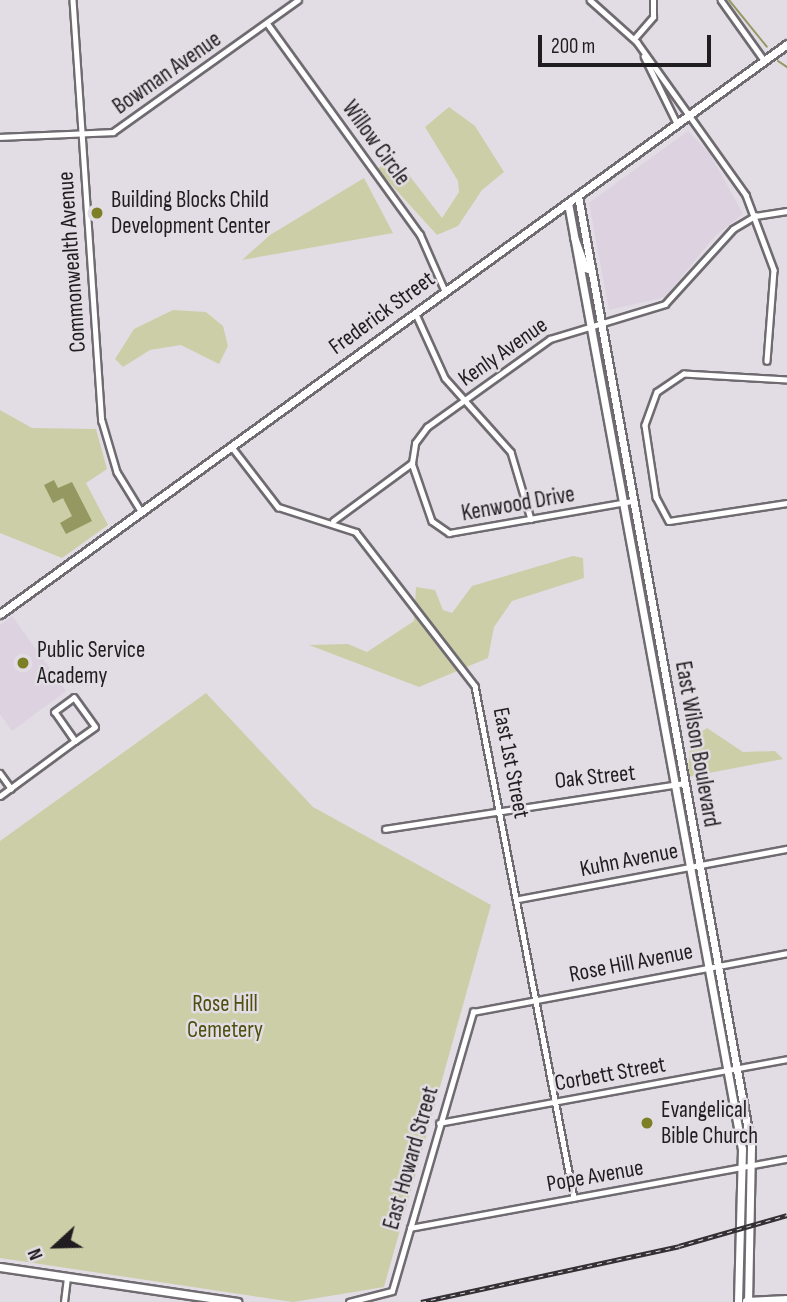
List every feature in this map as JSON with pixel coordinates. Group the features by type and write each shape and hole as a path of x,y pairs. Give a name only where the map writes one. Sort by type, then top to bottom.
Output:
{"main road":[{"name":"Frederick Street","path":"0,614 787,44"},
{"name":"East Wilson Boulevard","path":"578,196 753,1165 748,1301"},
{"name":"East Wilson Boulevard","path":"568,203 743,1167 738,1302"},
{"path":"574,236 592,270"},
{"path":"0,1267 237,1302"},
{"path":"733,1302 787,1299"}],"street":[{"name":"Commonwealth Avenue","path":"73,0 102,421 117,472 141,512"},
{"name":"Bowman Avenue","path":"0,137 81,136 126,125 298,0"},
{"path":"590,0 636,41 690,115 755,216 774,270 767,361"},
{"path":"636,41 653,17 653,0"},
{"path":"721,0 765,60"},
{"name":"Willow Circle","path":"267,23 420,234 445,291"},
{"path":"636,41 677,124"},
{"name":"Kenly Avenue","path":"412,463 419,435 550,339 590,323 665,304 726,234 755,216 787,211"},
{"path":"416,314 439,369 511,452 531,519"},
{"path":"787,380 684,374 657,392 645,425 656,497 669,521 787,503"},
{"name":"East 1st Street","path":"232,446 278,507 333,521 356,532 471,678 502,808 574,1198"},
{"path":"333,521 412,463"},
{"name":"Kenwood Drive","path":"412,463 432,521 442,531 634,501"},
{"path":"0,796 95,727 74,698 54,712 75,741"},
{"path":"0,773 11,788"},
{"name":"Oak Street","path":"385,829 502,808 685,783"},
{"name":"Kuhn Avenue","path":"519,899 787,849"},
{"name":"Rose Hill Avenue","path":"482,1008 787,953"},
{"name":"East Howard Street","path":"349,1302 391,1293 469,1018 482,1008"},
{"name":"Corbett Street","path":"439,1123 787,1059"},
{"name":"Pope Avenue","path":"410,1228 787,1159"},
{"path":"64,1302 67,1276"}],"shaded area":[{"path":"688,131 710,154 743,214 715,236 665,297 609,310 589,203"},
{"path":"54,480 58,488 72,482 92,521 66,534 60,523 72,516 63,498 53,503 44,485"},
{"name":"Public Service Academy","path":"12,616 66,691 12,731 0,714 0,625"}],"green space":[{"path":"449,107 475,126 504,172 482,190 458,226 437,235 377,169 395,157 442,218 459,192 458,181 425,127"},
{"path":"364,178 393,233 242,260 270,235"},
{"path":"173,310 206,312 223,326 228,346 219,364 181,345 150,350 123,367 115,359 134,329"},
{"path":"0,410 32,428 96,429 107,469 86,483 108,525 62,558 0,533"},
{"path":"573,556 583,558 584,578 512,601 494,627 488,658 419,687 309,645 348,644 367,652 414,621 416,587 435,590 443,610 452,613 472,586"},
{"name":"Rose Hill Cemetery","path":"206,693 313,807 491,905 384,1287 293,1302 0,1258 0,841"},
{"path":"707,728 743,752 775,751 783,759 688,777 690,739"}],"waterway":[{"path":"729,0 767,47"},
{"path":"778,61 787,67"}],"railway":[{"path":"421,1302 679,1246 787,1215"}],"place":[{"name":"Building Blocks Child Development Center","path":"97,213"},
{"name":"Public Service Academy","path":"23,663"},
{"name":"Evangelical Bible Church","path":"647,1123"}]}
